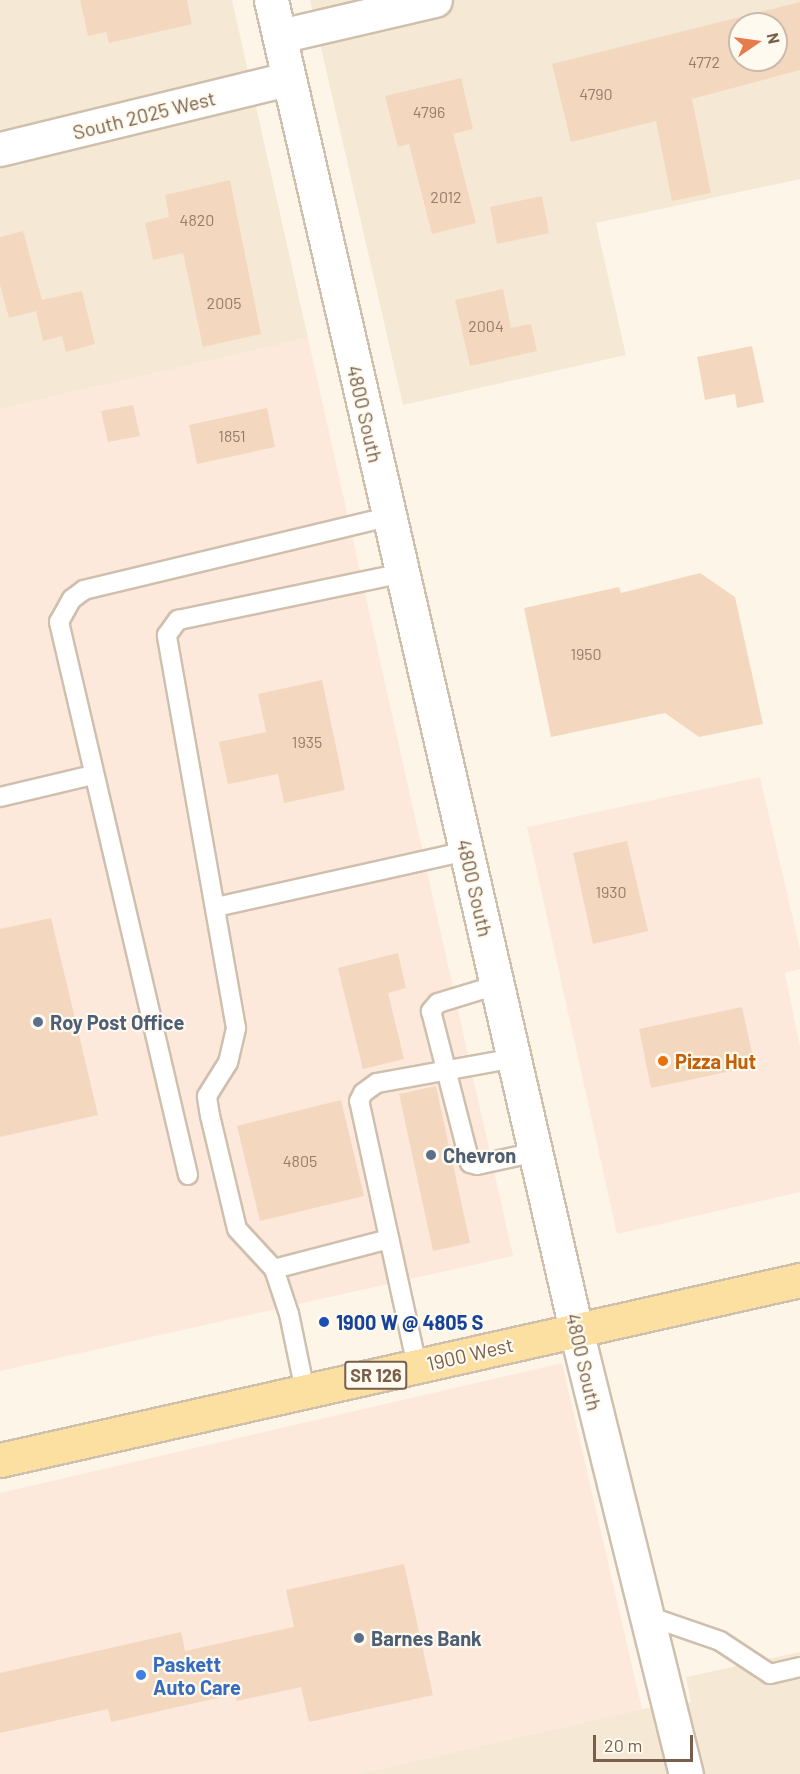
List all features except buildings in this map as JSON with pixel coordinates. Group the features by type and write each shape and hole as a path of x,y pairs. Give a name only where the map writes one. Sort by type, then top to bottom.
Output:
{"main road":[{"name":"4800 South","path":"271,0 576,1330 686,1774"},
{"path":"280,36 435,0"},
{"name":"South 2025 West","path":"0,149 288,79"},
{"name":"1900 West","path":"0,1460 800,1280"}],"lane":[{"path":"188,1175 129,915 61,646 59,622 72,599 84,590 389,517"},
{"path":"305,1391 289,1314 274,1269 237,1229 207,1096 228,1063 236,1028 169,647 171,625 402,573"},
{"path":"0,797 93,775"},
{"path":"216,907 466,851"},
{"path":"497,985 434,1005 431,1011 470,1163 477,1165 536,1152"},
{"path":"417,1366 359,1101 363,1093 377,1083 514,1058"},
{"path":"274,1269 389,1239"},
{"path":"645,1615 720,1641 770,1674 800,1667"}],"shaded area":[{"path":"0,0 232,0 308,338 0,409"},
{"path":"310,0 800,0 800,179 596,223 626,355 403,405"},
{"path":"308,338 513,1256 0,1371 0,409"},
{"path":"760,777 800,949 800,969 785,973 800,1047 800,1192 617,1234 527,827"},
{"path":"562,1363 642,1709 357,1774 0,1774 0,1493"},
{"path":"800,1652 800,1774 357,1774 642,1709 691,1702 686,1677"}],"place":[{"name":"Roy Post Office","path":"38,1022"},
{"name":"Pizza Hut","path":"663,1061"},
{"name":"Chevron","path":"431,1155"},
{"name":"1900 W @ 4805 S","path":"324,1322"},
{"name":"Barnes Bank","path":"359,1638"},
{"name":"Paskett Auto Care","path":"141,1675"}]}
